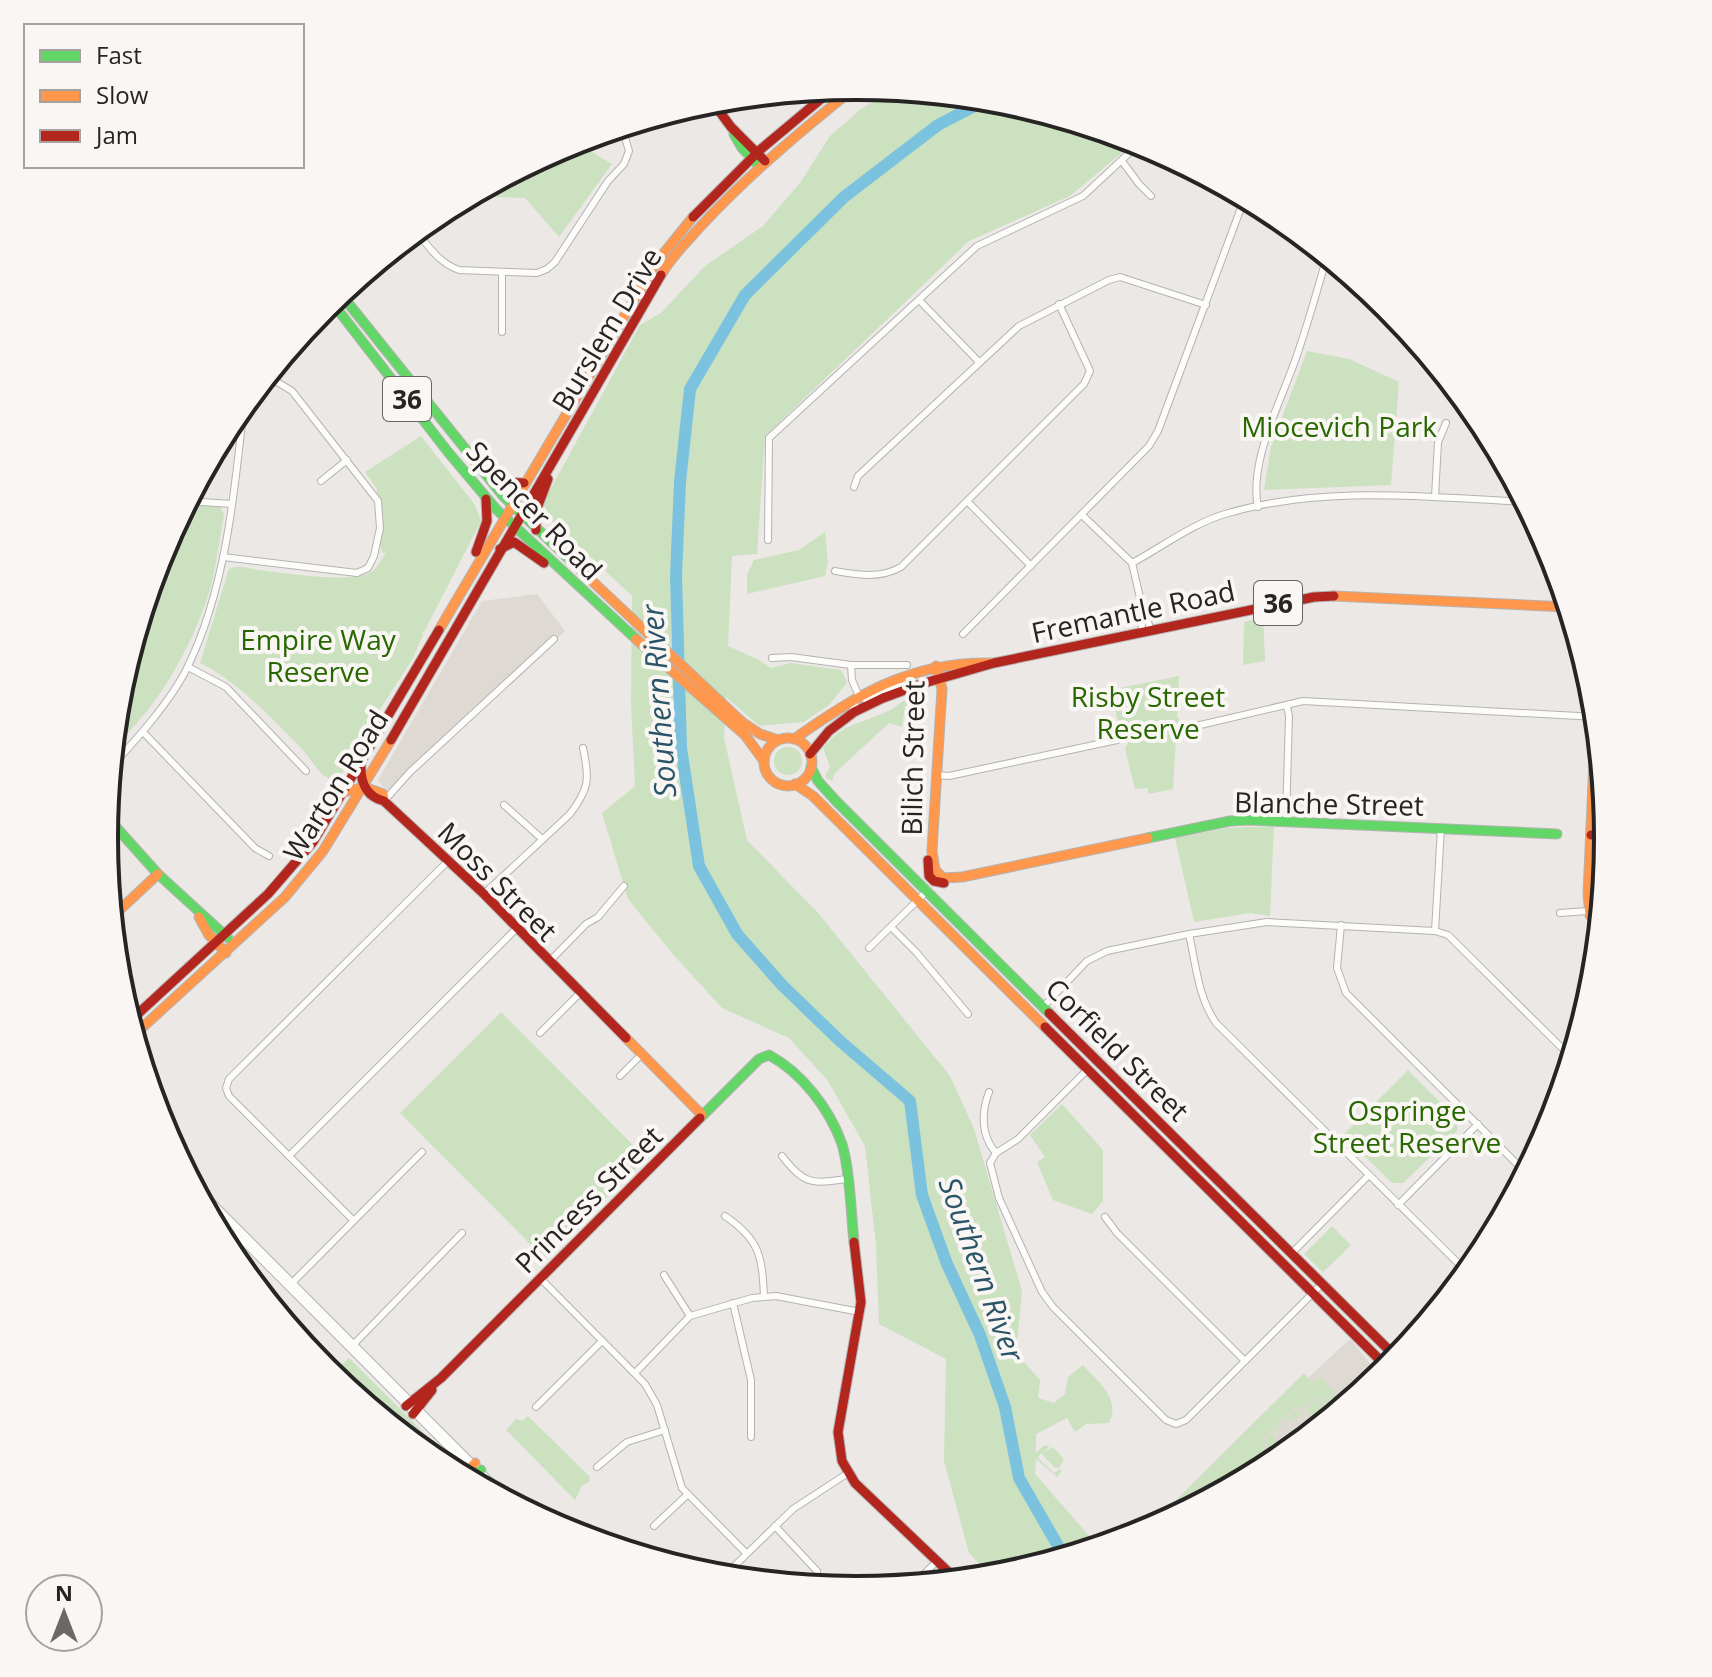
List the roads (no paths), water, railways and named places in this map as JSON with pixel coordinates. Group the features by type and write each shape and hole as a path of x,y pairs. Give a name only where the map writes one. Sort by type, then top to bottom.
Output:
{"main road":[{"name":"Burslem Drive","path":"521,514 664,269 691,235 762,164 839,101"},
{"name":"Burslem Drive","path":"511,505 655,264 688,222 752,154 817,102"},
{"path":"720,113 762,164"},
{"name":"Spencer Road","path":"348,303 511,505 703,692 745,735 764,761"},
{"name":"Spencer Road","path":"339,311 417,412 513,526 599,606 657,650"},
{"path":"404,375 421,405 417,412"},
{"path":"573,401 582,399 602,378"},
{"path":"536,530 534,522 539,500 565,450 567,438"},
{"path":"469,455 503,482 524,483"},
{"path":"457,594 484,532 488,509 486,496"},
{"name":"Warton Road","path":"139,1013 288,874 313,842 511,505"},
{"name":"Warton Road","path":"142,1028 226,953 300,880 323,851 364,786 521,514"},
{"path":"500,549 514,542 524,547 586,599 599,606"},
{"name":"Fremantle Road","path":"810,754 818,740 852,713 910,687 994,663 1288,601 1335,596 1557,606"},
{"name":"Fremantle Road","path":"794,739 858,694 902,675 936,666 976,661 994,663"},
{"path":"398,699 412,686 425,666 434,663"},
{"name":"Bilich Street","path":"932,851 942,689 936,666"},
{"name":"Spencer Road","path":"703,692 752,729 778,740"},
{"path":"372,743 382,743 401,722"},
{"path":"764,761 768,749 778,740 794,739 806,747 811,767 804,779 795,784"},
{"name":"36","path":"764,761 770,778 777,783 795,784"},
{"path":"344,792 364,786 361,763"},
{"name":"Corfield Street","path":"811,767 824,788 1388,1350"},
{"name":"Corfield Street","path":"795,784 813,796 1379,1359"},
{"name":"Moss Street","path":"364,786 368,795 384,801 484,894 702,1115"},
{"path":"1590,914 1593,789"},
{"name":"Blanche Street","path":"932,851 928,865 932,880 944,883 1230,821 1286,820 1557,834"},
{"path":"118,830 158,874 234,944"},
{"path":"121,908 158,874"},
{"path":"196,910 216,943 226,953"},
{"name":"Princess Street","path":"412,1408 759,1059 769,1055 780,1060 810,1091 835,1127 843,1147 847,1178"},
{"path":"847,1178 861,1291 838,1432 842,1461 855,1483 948,1571"}],"street":[{"path":"424,240 447,266 459,270 537,273 547,269 555,262 608,181 624,164 629,151 625,137"},
{"path":"768,540 769,438 977,246 1083,196 1130,153"},
{"path":"1122,161 1151,196"},
{"path":"963,634 1149,446 1158,431 1241,209"},
{"path":"1258,507 1257,492 1264,449 1324,267"},
{"path":"502,272 502,332"},
{"path":"854,487 858,476 979,362 1023,323 1059,304 1120,277 1206,305"},
{"path":"920,301 979,362"},
{"path":"835,571 876,576 890,574 901,567 1084,384 1090,371 1059,304"},
{"path":"223,557 357,573 368,568 374,556 380,528 378,501 292,391 276,382"},
{"path":"1435,497 1438,442 1446,423"},
{"path":"123,754 143,732 188,667 214,594 223,557 241,430"},
{"path":"321,481 347,460"},
{"path":"1132,563 1215,518 1293,499 1389,496 1511,499"},
{"path":"967,501 1031,566"},
{"path":"199,502 232,504"},
{"path":"1083,516 1132,563 1146,631"},
{"path":"384,801 410,772 554,639"},
{"path":"772,658 791,657 851,665 907,665"},
{"path":"851,665 852,680 858,694 865,699 895,686 910,687"},
{"path":"188,667 226,687 306,771"},
{"path":"852,713 858,694"},
{"path":"1196,726 1303,701 1584,715"},
{"path":"1286,820 1287,706"},
{"path":"143,732 255,848 269,856"},
{"path":"936,775 949,776 1117,740"},
{"path":"484,894 570,814 581,799 587,785 588,771 583,748"},
{"path":"504,805 541,838"},
{"path":"1435,931 1441,828"},
{"path":"353,1220 229,1096 226,1088 229,1079 449,860"},
{"path":"549,962 586,924 598,917 624,886"},
{"path":"869,948 928,890"},
{"path":"1560,913 1588,911"},
{"path":"1034,1015 1095,956 1107,951 1267,922 1435,931 1448,935 1563,1049"},
{"path":"1341,925 1337,968 1346,993 1518,1165"},
{"path":"891,927 968,1014"},
{"path":"289,1156 516,929"},
{"path":"1189,934 1202,996 1216,1023 1459,1264"},
{"path":"540,1033 580,993"},
{"path":"620,1076 641,1055"},
{"path":"1087,1070 1018,1139 996,1153 990,1163 999,1198 1042,1292 1053,1307 1166,1420 1176,1424 1186,1420 1322,1284"},
{"path":"989,1092 984,1110 986,1138 996,1153"},
{"path":"1398,1205 1478,1124"},
{"path":"291,1285 422,1152"},
{"path":"782,1156 807,1182 847,1178"},
{"path":"1291,1254 1369,1175"},
{"path":"215,1206 472,1469"},
{"path":"725,1216 753,1239 762,1260 764,1296"},
{"path":"1105,1217 1117,1233 1245,1361"},
{"path":"224,1221 291,1285"},
{"path":"352,1346 462,1233"},
{"path":"664,1275 690,1316"},
{"path":"541,1279 636,1372 653,1394 678,1479 687,1495 746,1553"},
{"path":"636,1372 690,1316 733,1303 764,1296 860,1312"},
{"path":"733,1303 751,1380 751,1437"},
{"path":"536,1407 602,1341"},
{"path":"597,1467 627,1442 665,1430"},
{"path":"733,1567 808,1498 848,1473"},
{"path":"654,1526 687,1495"},
{"path":"775,1526 817,1571"},
{"path":"925,1573 937,1561"}],"waterway":[{"name":"Southern River","path":"969,109 938,125 844,197 745,295 690,389 680,482 676,576 681,748 699,866 737,934 782,985 840,1041 910,1101 922,1195 947,1264 980,1335 1005,1407 1019,1478 1059,1548"}],"park label":[{"name":"Miocevich Park","path":"1339,426"},
{"name":"Empire Way Reserve","path":"318,655"},
{"name":"Risby Street Reserve","path":"1148,712"},
{"name":"Ospringe Street Reserve","path":"1407,1126"}]}
